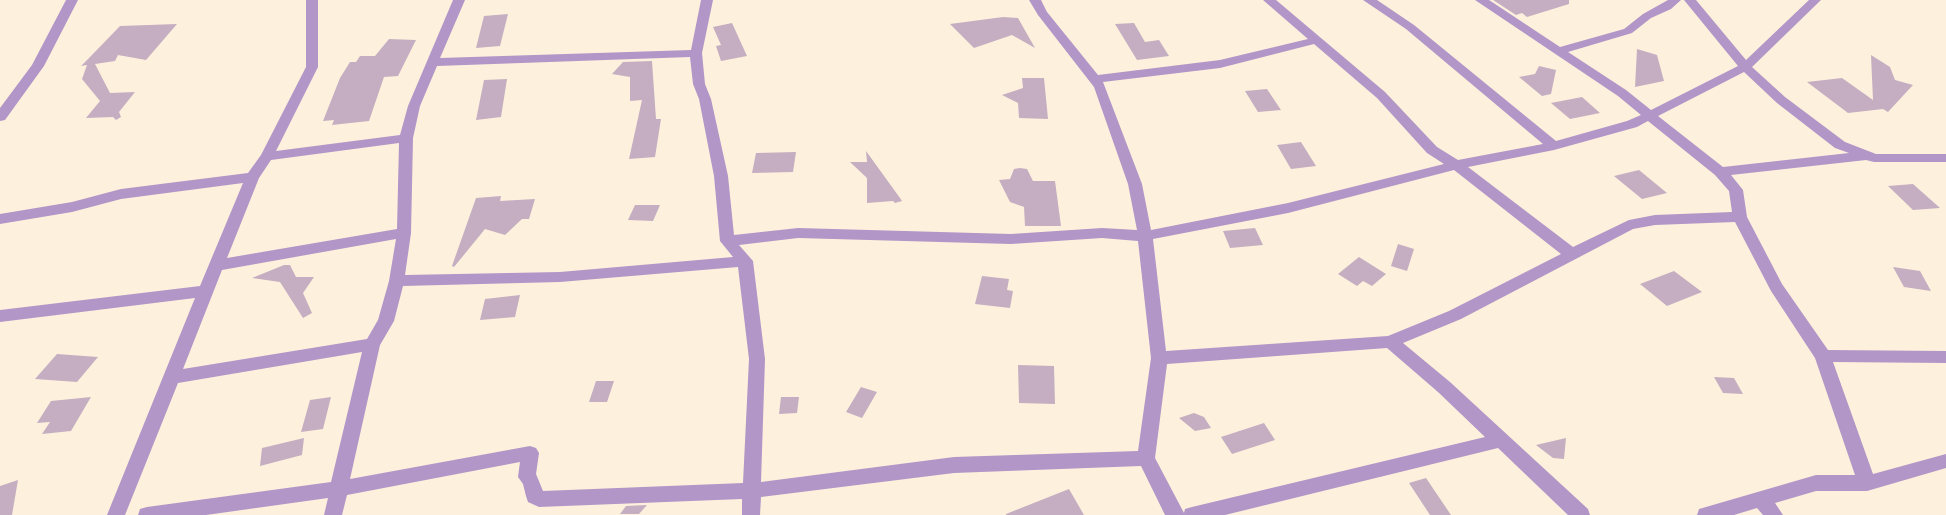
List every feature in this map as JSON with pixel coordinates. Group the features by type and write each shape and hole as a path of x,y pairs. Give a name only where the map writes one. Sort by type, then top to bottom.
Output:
{"street":[{"path":"0,117 35,70 72,0"},
{"path":"116,515 252,177 267,156 312,67 312,0"},
{"path":"333,515 372,344 386,321 397,281 404,233 406,138 414,106 459,0"},
{"path":"707,0 696,53 699,84 705,99 721,176 727,241 745,261 757,359 750,491 751,515"},
{"path":"1035,0 1042,13 1096,79 1123,146 1135,184 1145,236 1159,358 1146,458 1175,515"},
{"path":"1269,0 1318,39 1381,95 1425,144 1572,254"},
{"path":"1369,0 1410,27 1554,146"},
{"path":"1481,0 1559,51 1649,115 1720,172 1736,190 1740,217 1776,287 1823,356 1867,483"},
{"path":"1559,51 1628,32 1647,16 1667,7 1675,0"},
{"path":"1690,0 1744,67 1781,100 1832,139 1864,156"},
{"path":"727,241 798,233 928,234 1011,239 1102,233 1145,236 1288,208 1456,165 1554,146 1632,124 1744,67 1815,0"},
{"path":"1096,79 1220,64 1318,39"},
{"path":"434,62 696,53"},
{"path":"267,156 406,138"},
{"path":"1720,172 1864,156 1882,159 1946,158"},
{"path":"0,219 72,207 122,194 252,177"},
{"path":"1159,358 1390,342 1455,315 1629,225 1643,221 1740,217"},
{"path":"218,265 404,233"},
{"path":"397,281 560,277 745,261"},
{"path":"0,316 208,291"},
{"path":"1390,342 1444,387 1581,515"},
{"path":"173,377 372,344"},
{"path":"1823,356 1946,357"},
{"path":"1192,515 1501,440"},
{"path":"147,515 338,489 530,453 527,477 531,480 535,496 539,499 750,491 954,465 1146,458"},
{"path":"1706,515 1816,483 1867,483 1946,461"},
{"path":"1761,499 1774,515"}],"building":[{"path":"1493,0 1569,0 1569,4 1527,17 1522,13 1516,15"},
{"path":"508,14 500,46 476,48 484,16"},
{"path":"1003,17 1018,18 1035,48 1012,35 974,48 950,24"},
{"path":"732,23 747,56 721,61 716,46 721,45 713,27"},
{"path":"1134,23 1145,42 1159,40 1169,56 1137,60 1115,24"},
{"path":"177,24 146,60 118,55 115,61 95,64 110,93 135,92 119,112 121,117 116,120 113,117 86,118 100,101 82,79 87,65 81,66 120,26"},
{"path":"389,39 416,40 398,76 384,77 369,121 332,125 334,120 323,121 340,78 350,62 356,62 360,56 375,56"},
{"path":"1637,49 1657,55 1664,81 1635,87"},
{"path":"1871,55 1890,67 1895,80 1913,85 1888,112 1883,109 1848,113 1807,82 1842,78 1873,100"},
{"path":"652,61 656,119 661,119 655,157 629,159 642,100 630,101 630,77 612,74 623,62"},
{"path":"1539,66 1556,70 1551,94 1542,96 1519,77 1535,74"},
{"path":"1022,78 1044,78 1048,119 1019,118 1018,103 1002,95 1023,88"},
{"path":"507,79 501,117 476,120 484,80"},
{"path":"1267,89 1281,110 1258,112 1245,91"},
{"path":"1582,97 1600,113 1570,119 1551,103"},
{"path":"1301,142 1316,166 1291,169 1277,145"},
{"path":"866,151 902,201 867,203 867,178 850,162 867,162"},
{"path":"796,152 793,172 752,173 756,153"},
{"path":"1014,169 1027,169 1033,181 1055,181 1061,226 1025,226 1024,207 1010,202 999,180 1010,179"},
{"path":"1639,170 1667,193 1642,199 1614,176"},
{"path":"1913,184 1940,208 1913,210 1888,186"},
{"path":"501,196 500,201 535,199 529,219 522,219 505,235 485,229 454,267 452,266 476,198"},
{"path":"635,205 660,205 653,221 628,220"},
{"path":"1255,228 1263,245 1230,248 1223,231"},
{"path":"1398,244 1414,249 1407,271 1391,266"},
{"path":"1359,257 1386,274 1372,286 1363,281 1357,286 1338,274"},
{"path":"284,265 290,265 296,277 314,277 303,293 312,313 303,318 280,282 252,278"},
{"path":"1893,267 1920,271 1931,291 1904,287"},
{"path":"1674,271 1702,292 1667,306 1640,284"},
{"path":"982,276 1009,279 1007,290 1013,291 1010,308 975,304"},
{"path":"520,295 515,317 480,320 485,299"},
{"path":"57,354 98,357 77,382 35,379"},
{"path":"1018,365 1054,366 1055,404 1019,403"},
{"path":"1714,377 1734,378 1743,394 1723,393"},
{"path":"596,381 614,381 607,402 589,402"},
{"path":"861,387 877,392 862,418 846,412"},
{"path":"91,397 71,431 42,434 50,422 37,423 51,401"},
{"path":"331,397 323,429 301,432 310,400"},
{"path":"781,397 799,397 797,413 779,414"},
{"path":"1194,413 1204,417 1211,428 1195,431 1179,418"},
{"path":"1264,423 1275,440 1232,454 1221,437"},
{"path":"304,438 302,455 260,466 262,448"},
{"path":"1566,438 1564,459 1553,458 1536,445"},
{"path":"1426,478 1451,515 1430,515 1409,483"},
{"path":"18,480 12,515 0,515 0,486"},
{"path":"1069,489 1084,515 1006,515 1006,514"},
{"path":"647,505 639,514 620,514 626,506"}]}
